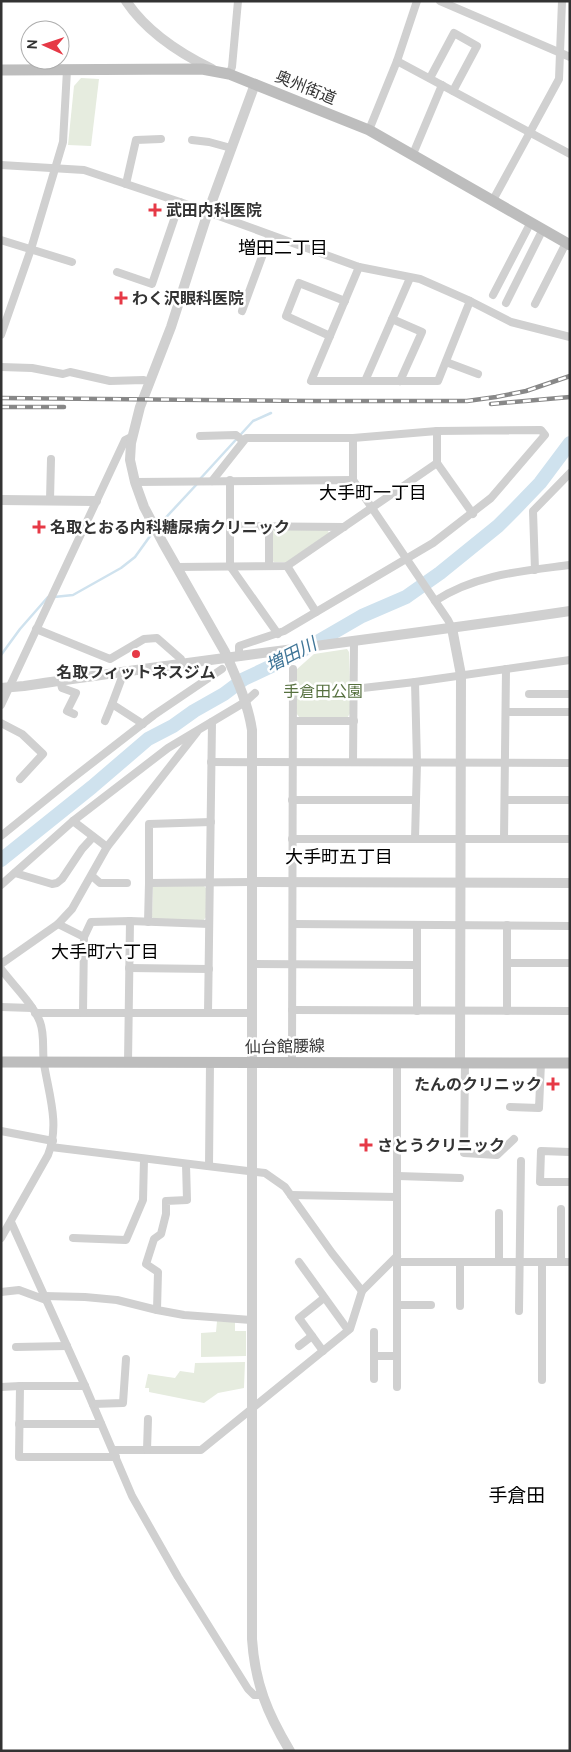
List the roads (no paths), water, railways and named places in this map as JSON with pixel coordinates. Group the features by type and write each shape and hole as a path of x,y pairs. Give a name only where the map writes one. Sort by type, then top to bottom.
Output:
{"main road":[{"name":"奥州街道","path":"70,70 184,69 216,70 229,74 369,130 568,244"},
{"name":"奥州街道","path":"1,70 20,70"},
{"name":"仙台館腰線","path":"1,1062 570,1063"}],"street":[{"path":"126,1 144,22 180,51 216,70"},
{"path":"229,74 232,67 238,1"},
{"path":"369,130 397,61 417,1"},
{"path":"440,1 570,57"},
{"path":"493,200 559,79 562,1"},
{"path":"430,78 454,33 477,46 453,91"},
{"path":"180,51 184,60 184,69"},
{"path":"397,61 570,154"},
{"path":"1,335 56,169 63,142 67,70"},
{"path":"255,84 208,212 171,327 140,407 131,437 130,460 144,507 177,566 244,699 252,730 252,1639 255,1670 262,1695 271,1718 290,1751"},
{"path":"412,154 442,85"},
{"path":"126,184 136,140 161,139"},
{"path":"192,140 231,148"},
{"path":"1,165 84,170 180,202 359,267 420,279 511,322 570,337"},
{"path":"117,272 152,284 180,202"},
{"path":"493,295 531,222"},
{"path":"506,303 543,229"},
{"path":"242,311 270,235"},
{"path":"1,240 72,262"},
{"path":"535,304 568,244"},
{"path":"359,267 311,381 438,381 470,301"},
{"path":"365,381 410,278"},
{"path":"330,336 286,316 299,282 344,301"},
{"path":"392,319 422,332 400,381"},
{"path":"446,362 478,374"},
{"path":"1,367 32,368 63,374 70,372 110,381 144,380 150,383"},
{"path":"200,436 241,439 353,438 437,431 541,430 545,435 491,498 473,514 406,560 278,634 239,646 243,656"},
{"path":"437,431 437,463 473,514"},
{"path":"1,705 5,688 36,629 125,440 131,437"},
{"path":"353,438 353,480 452,628 460,675 460,1011 463,1062 464,1153 497,1155 514,1139"},
{"path":"209,481 241,439"},
{"path":"50,500 51,459"},
{"path":"177,566 287,566 437,463"},
{"path":"535,570 534,511 570,473"},
{"path":"230,480 230,566 278,634"},
{"path":"135,482 353,480"},
{"path":"1,500 96,501"},
{"path":"230,526 344,526"},
{"path":"269,526 269,566"},
{"path":"435,601 462,585 497,575 570,565"},
{"path":"287,566 316,612"},
{"path":"1,836 143,724 227,665 243,656 570,611"},
{"path":"36,629 110,659 144,638 157,638 181,659 182,664"},
{"path":"353,762 354,641"},
{"path":"5,688 213,660 227,665"},
{"path":"210,677 213,660"},
{"path":"354,689 570,660"},
{"path":"292,1063 293,669"},
{"path":"504,839 506,669"},
{"path":"105,721 124,672"},
{"path":"60,680 62,688 76,693 67,711"},
{"path":"415,682 416,840"},
{"path":"1,885 73,821 168,748 212,722 255,693"},
{"path":"529,694 570,694"},
{"path":"112,704 143,724"},
{"path":"506,712 570,712"},
{"path":"293,721 354,721"},
{"path":"208,1013 212,722"},
{"path":"1,723 22,734 43,754 20,779"},
{"path":"1,964 58,924 72,909 107,847 199,730"},
{"path":"211,762 570,762"},
{"path":"292,800 416,800"},
{"path":"505,800 570,800"},
{"path":"73,821 107,847"},
{"path":"148,922 149,824 211,822"},
{"path":"15,873 52,884 57,882 62,879 82,849 93,837"},
{"path":"292,838 416,840 570,839"},
{"path":"92,876 100,883 127,884"},
{"path":"149,883 570,883"},
{"path":"82,1013 84,937 91,922 209,924"},
{"path":"128,1063 130,922"},
{"path":"58,924 84,937"},
{"path":"293,924 570,926"},
{"path":"417,925 417,1011"},
{"path":"507,925 507,1011"},
{"path":"507,964 570,963"},
{"path":"252,964 417,965"},
{"path":"129,968 209,969"},
{"path":"1,969 33,1010 40,1023 54,1125 52,1144 44,1164 1,1238"},
{"path":"1,1007 82,1013 251,1013"},
{"path":"292,1010 570,1011"},
{"path":"397,1062 397,1387"},
{"path":"209,1166 210,1063"},
{"path":"510,1107 539,1108 541,1063"},
{"path":"1,1131 52,1144 144,1159 265,1172 291,1195 332,1253 362,1291"},
{"path":"570,1152 541,1152 540,1182 570,1182"},
{"path":"73,1238 126,1240 143,1200 144,1159"},
{"path":"519,1311 521,1161"},
{"path":"156,1310 158,1272 146,1264 154,1240 160,1234 166,1214 166,1201 186,1200 186,1164"},
{"path":"398,1176 460,1178"},
{"path":"291,1195 398,1197"},
{"path":"20,1386 19,1457 114,1454 147,1450 201,1450 348,1330 362,1291 397,1259 460,1262 566,1262 561,1209"},
{"path":"498,1262 499,1213"},
{"path":"12,1222 86,1386 137,1506 178,1577 250,1691 256,1696 262,1695"},
{"path":"299,1262 348,1330"},
{"path":"460,1262 460,1306"},
{"path":"542,1262 542,1380"},
{"path":"1,1292 19,1290 45,1298 85,1297 117,1300 184,1315 251,1320"},
{"path":"323,1351 299,1318 324,1298"},
{"path":"397,1305 431,1305"},
{"path":"374,1332 374,1379"},
{"path":"299,1346 312,1336"},
{"path":"16,1346 68,1346"},
{"path":"374,1356 397,1356"},
{"path":"93,1404 123,1403 126,1359"},
{"path":"1,1386 86,1386"},
{"path":"147,1450 148,1419"},
{"path":"20,1424 101,1424"}],"waterway":[{"path":"200,479 253,421 271,413"},
{"name":"増田川","path":"1,860 148,739 173,726 244,679 293,656 362,616 406,597 440,573 498,526 540,483 570,443"},
{"path":"158,526 197,484"},
{"path":"54,597 73,595 121,568 135,557 153,532"},
{"path":"1,655 20,629 48,597"}],"railway":[{"path":"1,398 467,401 526,391 570,376"},
{"path":"491,404 570,397"},
{"path":"1,407 64,407"}],"place":[{"name":"武田内科医院","path":"155,210"},
{"name":"わく沢眼科医院","path":"121,298"},
{"name":"名取とおる内科糖尿病クリニック","path":"39,527"},
{"name":"名取フィットネスジム","path":"136,654"},
{"name":"たんのクリニック","path":"553,1084"},
{"name":"さとうクリニック","path":"366,1145"}],"district":[{"name":"増田二丁目","path":"283,248"},
{"name":"大手町一丁目","path":"373,493"},
{"name":"大手町五丁目","path":"339,857"},
{"name":"大手町六丁目","path":"105,952"},
{"name":"手倉田","path":"517,1495"}],"park label":[{"name":"手倉田公園","path":"323,691"}]}
